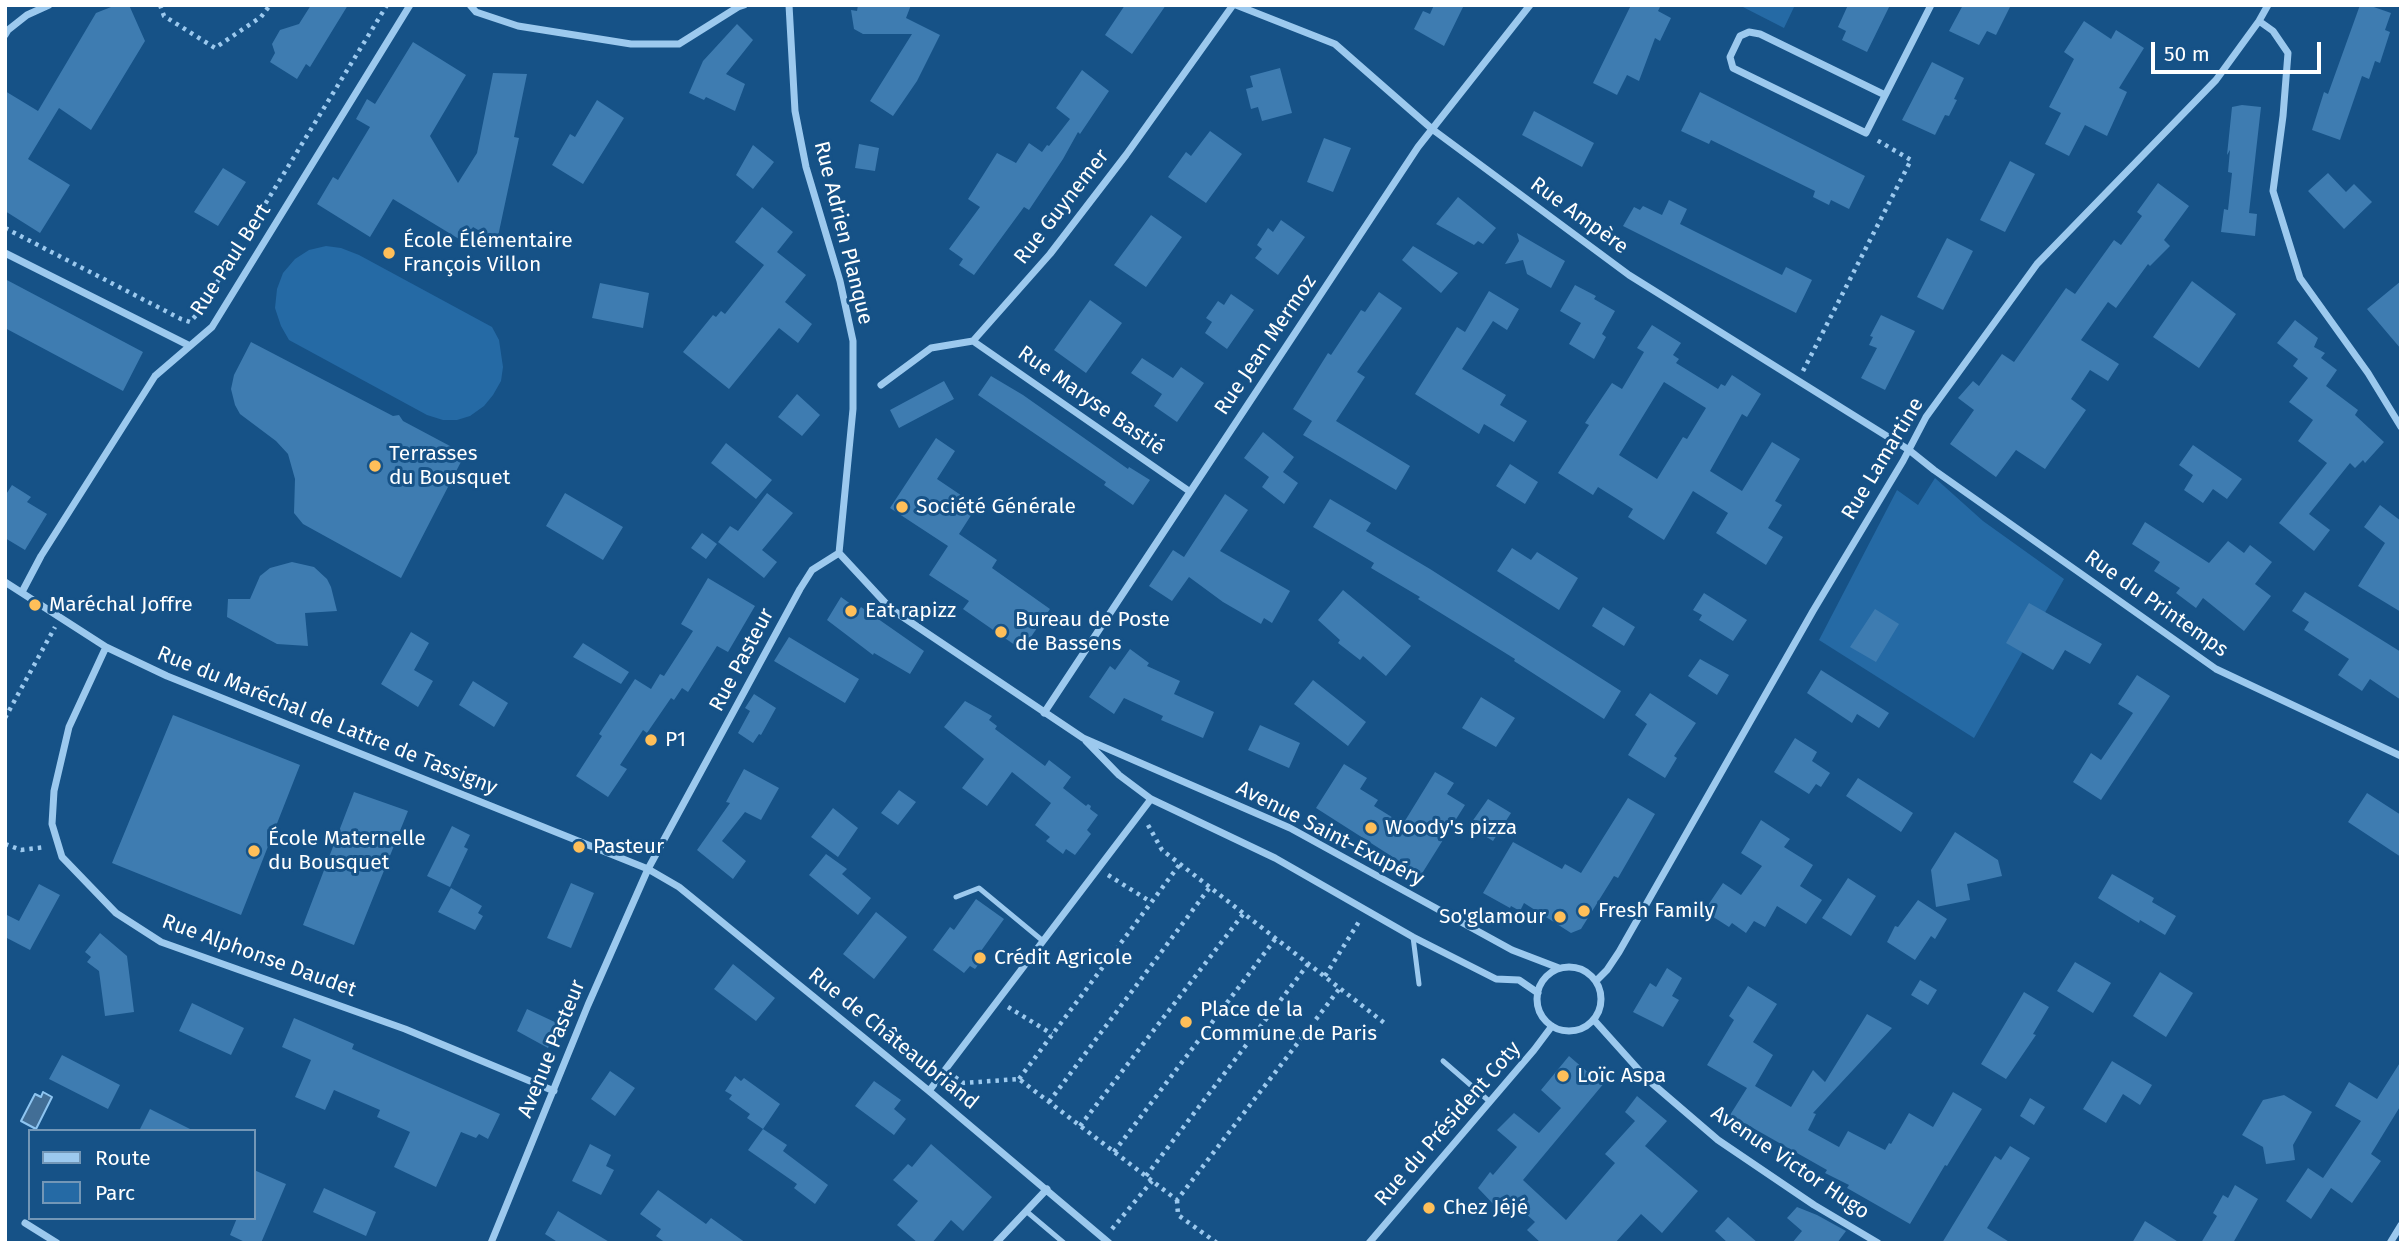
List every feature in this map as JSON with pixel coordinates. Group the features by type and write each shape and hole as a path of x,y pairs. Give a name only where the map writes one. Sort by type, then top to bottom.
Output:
{"street":[{"path":"5,35 27,15 49,5"},
{"name":"Rue Paul Bert","path":"22,592 41,556 155,376 212,327 410,5"},
{"path":"470,5 476,12 518,26 631,44 679,44 738,6 744,5"},
{"name":"Rue Adrien Planque","path":"787,5 795,111 806,167 840,281 853,341 853,409 839,553"},
{"name":"Rue Ampère","path":"1234,5 1335,44 1432,129 1629,275 1909,450"},
{"name":"Rue Guynemer","path":"973,341 1050,254 1126,155 1234,5"},
{"name":"Rue Jean Mermoz","path":"1044,713 1432,129 1530,5"},
{"path":"1885,95 1760,34 1749,32 1740,36 1730,57 1733,68 1866,133 1931,5"},
{"name":"Rue Lamartine","path":"1596,981 1619,952 1926,417 2037,264 2216,79 2268,5"},
{"path":"2259,21 2273,31 2288,53 2273,191 2300,278 2368,373 2401,427"},
{"path":"5,253 188,345"},
{"path":"881,385 930,348 973,341"},
{"name":"Rue Maryse Bastié","path":"973,341 1189,491"},
{"name":"Rue du Printemps","path":"1909,450 2216,669 2401,755"},
{"name":"Avenue Saint-Exupéry","path":"839,553 891,609 1083,738 1290,828 1512,950 1559,968"},
{"name":"Rue Pasteur","path":"648,869 800,589 812,570 839,553"},
{"name":"Rue du Maréchal de Lattre de Tassigny","path":"5,582 106,648 167,676 648,869"},
{"name":"Rue Alphonse Daudet","path":"106,648 69,727 54,791 52,824 62,858 116,913 161,942 405,1029 554,1091"},
{"name":"Avenue Saint-Exupéry","path":"1083,738 1119,775 1151,799 1275,858 1413,937 1496,979 1518,980 1538,993"},
{"path":"929,1091 1151,799"},
{"name":"Avenue Pasteur","path":"491,1243 588,1005 648,869"},
{"name":"Rue de Châteaubriand","path":"648,869 679,887 1106,1240"},
{"path":"1569,966 1591,974 1596,981 1602,1003 1594,1020 1576,1031 1557,1029 1545,1020 1538,1008 1538,993 1545,978 1559,968 1569,966"},
{"name":"Avenue Victor Hugo","path":"1594,1020 1647,1079 1718,1140 1814,1205 1878,1243"},
{"name":"Rue du Président Coty","path":"1369,1243 1552,1026"},
{"path":"996,1243 1047,1189"},
{"path":"25,1223 57,1243"},
{"path":"2389,1243 2401,1225"}],"lane":[{"path":"956,897 979,888 1043,941"},
{"path":"1413,937 1419,984"},
{"path":"1443,1061 1489,1101"},
{"path":"1026,1211 1064,1243"}],"path":[{"path":"160,5 164,16 215,48 261,18 270,5"},
{"path":"5,228 190,322 199,312 387,5"},
{"path":"1798,381 1911,160 1866,133"},
{"path":"5,718 60,617"},
{"path":"1140,812 1162,850 1387,1025"},
{"path":"5,844 21,850 58,844"},
{"path":"1019,1079 1180,864"},
{"path":"1098,869 1151,902"},
{"path":"1049,1102 1210,887"},
{"path":"1325,976 1366,910"},
{"path":"1080,1126 1244,913"},
{"path":"1114,1152 1276,938"},
{"path":"1146,1176 1309,963"},
{"path":"1217,1243 1178,1216 1177,1200 1340,988"},
{"path":"998,1001 1052,1034"},
{"path":"946,1070 963,1083 1019,1079 1177,1200"},
{"path":"1106,1240 1152,1181"}],"green space":[{"path":"1739,5 1795,5 1784,28"},
{"path":"326,246 359,255 492,327 499,340 503,367 501,381 484,406 470,416 457,420 443,420 427,415 289,340 275,308 277,289 283,273 295,259 309,250"},
{"path":"1935,478 1983,521 2064,579 1974,738 1819,640 1897,490 1918,505"}],"shaded area":[{"path":"43,1092 52,1097 36,1129 21,1121 35,1094 41,1097"}],"building":[{"path":"116,5 129,5 145,41 91,130 59,108 28,159 70,185 40,233 5,211 5,91 38,111 96,13"},
{"path":"311,5 348,5 310,67 306,64 297,79 270,62 275,53 272,44 280,30 299,24"},
{"path":"858,5 911,5 906,18 940,35 917,81 893,116 870,101 912,34 863,34 854,29 851,10 857,11"},
{"path":"1125,5 1166,5 1132,54 1105,35"},
{"path":"1434,5 1464,5 1444,46 1414,29 1423,11 1430,14"},
{"path":"1631,5 1661,5 1658,11 1671,18 1660,41 1655,38 1639,81 1627,75 1617,95 1593,83"},
{"path":"1848,5 1890,5 1867,52 1842,40 1846,31 1838,27"},
{"path":"1963,5 2011,5 1996,35 1987,31 1979,45 1949,31"},
{"path":"2360,5 2391,13 2385,30 2390,32 2380,63 2375,61 2369,79 2362,76 2340,140 2312,130 2324,92 2328,94"},
{"path":"2084,21 2111,39 2116,30 2144,48 2119,88 2127,92 2107,136 2085,125 2069,156 2045,144 2061,113 2049,107 2074,59 2064,52"},
{"path":"737,24 753,40 726,74 745,84 735,111 706,97 704,100 689,93 703,61"},
{"path":"413,42 466,75 430,136 458,183 477,153 493,73 527,74 514,137 519,138 497,241 473,227 464,242 393,199 370,237 317,204 333,177 338,180 370,127 356,119 367,99 375,104"},
{"path":"1932,62 1964,78 1949,116 1945,115 1935,135 1902,120"},
{"path":"1280,68 1292,113 1262,121 1258,107 1251,109 1246,89 1253,87 1250,76"},
{"path":"1082,70 1109,91 1080,134 1078,132 1029,210 1024,207 974,275 959,265 963,259 949,249 980,207 968,199 997,153 1016,163 1029,143 1042,152 1049,146 1070,119 1056,108"},
{"path":"1700,92 1865,176 1849,209 1831,200 1829,205 1813,197 1815,191 1711,140 1709,144 1681,131"},
{"path":"597,100 624,118 583,184 552,165 570,134 575,137"},
{"path":"2232,107 2261,107 2249,213 2257,214 2255,236 2221,232 2224,209 2228,210 2232,173 2228,172 2230,150 2227,155"},
{"path":"1534,111 1594,143 1582,167 1522,135"},
{"path":"1210,131 1242,154 1206,203 1168,177 1186,152 1191,156"},
{"path":"1324,138 1351,148 1333,192 1307,182"},
{"path":"859,144 879,148 875,171 855,168"},
{"path":"753,145 774,162 753,189 736,175"},
{"path":"2010,161 2035,174 2005,232 1980,220"},
{"path":"223,168 246,182 218,226 194,212"},
{"path":"2328,173 2346,192 2354,184 2372,202 2344,229 2308,191"},
{"path":"2158,183 2189,206 2164,240 2170,246 2150,266 2148,264 2116,308 2108,302 2081,340 2119,364 2108,381 2090,370 2071,399 2086,410 2045,469 2016,450 1996,477 1950,444 1974,410 1958,398 1973,381 1979,386 2002,354 2014,362 2066,288 2075,294 2114,240 2121,245 2142,216 2137,212"},
{"path":"1458,197 1496,228 1483,244 1478,241 1474,245 1436,224"},
{"path":"1669,200 1687,209 1680,224 1782,275 1786,267 1812,280 1796,313 1623,226 1634,207 1640,210 1643,206 1662,215"},
{"path":"762,207 793,232 777,252 806,275 785,302 812,324 798,343 779,328 729,389 683,352 713,315 716,317 721,311 725,314 764,265 735,242"},
{"path":"1151,215 1182,237 1146,287 1114,265"},
{"path":"1281,220 1305,237 1278,275 1255,258 1262,249 1257,245 1268,228 1273,232"},
{"path":"1517,233 1565,261 1551,288 1527,274 1523,260 1505,264 1519,241"},
{"path":"1947,238 1973,251 1943,310 1917,297"},
{"path":"1413,246 1458,273 1441,293 1402,260"},
{"path":"5,279 143,352 123,391 5,328"},
{"path":"2192,281 2236,314 2199,368 2153,337"},
{"path":"2401,281 2401,349 2367,309"},
{"path":"600,283 649,293 643,328 592,318"},
{"path":"1575,285 1596,296 1594,299 1615,311 1602,334 1606,337 1594,359 1569,344 1581,323 1560,311"},
{"path":"1489,291 1519,309 1507,330 1493,321 1462,369 1506,395 1500,405 1527,421 1514,442 1484,424 1479,434 1415,394 1457,327 1465,332"},
{"path":"1379,292 1402,308 1357,372 1365,377 1336,421 1410,466 1396,490 1303,435 1312,421 1293,409 1328,353 1331,355 1361,310 1365,312"},
{"path":"1231,294 1254,310 1227,349 1205,333 1212,322 1206,318 1218,301 1224,305"},
{"path":"1090,300 1122,323 1086,373 1054,350"},
{"path":"1881,315 1915,331 1885,390 1861,378 1877,348 1869,345 1873,337 1870,336"},
{"path":"2295,320 2318,338 2314,347 2325,353 2321,358 2337,370 2326,386 2358,410 2355,415 2384,442 2365,463 2363,460 2355,468 2350,463 2309,514 2330,530 2314,551 2279,523 2327,463 2298,441 2313,420 2289,402 2308,378 2293,366 2298,359 2277,343"},
{"path":"1652,325 1681,343 1673,355 1679,359 1676,363 1718,389 1721,384 1725,386 1732,375 1761,394 1747,417 1742,414 1710,471 1742,491 1772,442 1800,459 1775,501 1782,505 1768,528 1783,537 1766,565 1716,533 1728,513 1693,491 1664,540 1628,517 1633,509 1598,487 1593,495 1558,473 1589,425 1585,423 1612,383 1622,389 1644,352 1637,348","holes":["1664,382 1706,408 1687,439 1683,437 1657,479 1619,455"]},
{"name":"Terrasses du Bousquet","path":"251,342 393,416 399,415 403,421 465,454 401,578 303,524 294,513 295,479 288,454 276,441 240,414 235,405 231,389 234,375"},
{"path":"1142,358 1173,378 1181,367 1204,383 1177,422 1154,406 1162,394 1131,373"},
{"path":"991,376 1023,395 1128,469 1129,467 1150,480 1133,505 1104,485 1106,482 978,395"},
{"path":"944,381 954,399 899,428 890,410"},
{"path":"797,394 820,415 802,436 778,417"},
{"path":"1263,432 1294,457 1283,472 1298,483 1284,504 1262,487 1269,477 1244,458"},
{"path":"936,438 955,451 937,479 977,506 959,534 997,560 992,568 1050,609 1022,650 963,609 969,601 929,575 948,546 890,508"},
{"path":"726,443 772,480 756,499 711,463"},
{"path":"2193,445 2242,479 2227,499 2213,489 2203,503 2184,490 2193,475 2179,465"},
{"path":"1510,464 1538,482 1525,504 1496,486"},
{"path":"12,485 31,497 27,502 47,514 25,550 5,538 5,496"},
{"path":"565,493 623,527 603,560 546,526"},
{"path":"767,493 793,513 762,550 777,562 764,578 718,542 730,526 738,531"},
{"path":"1225,494 1248,510 1220,551 1290,591 1272,623 1264,618 1261,624 1223,602 1189,577 1172,601 1149,586 1173,550 1184,557"},
{"path":"1330,499 1371,523 1366,531 1621,691 1604,719 1514,661 1515,659 1418,599 1420,597 1371,568 1374,563 1313,527"},
{"path":"2380,505 2401,521 2401,612 2358,586 2385,543 2364,527"},
{"path":"2145,522 2209,563 2228,541 2244,553 2250,545 2272,562 2255,584 2271,596 2244,631 2203,598 2196,608 2176,593 2180,588 2154,571 2160,562 2132,544"},
{"path":"702,533 717,544 706,559 691,548"},
{"path":"1512,548 1531,560 1537,552 1578,578 1559,610 1497,571"},
{"path":"292,562 314,567 327,579 337,611 305,613 308,646 277,644 227,617 228,599 250,599 260,576 270,568"},
{"path":"708,578 755,606 728,652 717,646 688,692 682,688 674,700 671,698 647,733 643,730 620,765 627,769 608,797 576,776 602,736 599,734 635,679 651,689 660,674 664,676 693,631 681,624"},
{"path":"1343,590 1411,646 1386,676 1363,656 1360,660 1338,643 1340,640 1318,620"},
{"path":"2305,592 2401,652 2401,700 2370,679 2362,691 2338,675 2349,659 2304,630 2309,622 2292,611"},
{"path":"1704,593 1747,620 1733,641 1699,620 1702,615 1693,610"},
{"path":"841,597 859,610 861,607 924,651 910,674 874,653 873,655 827,620"},
{"path":"2029,603 2102,644 2090,664 2065,650 2053,670 2006,643"},
{"path":"1603,607 1635,627 1624,646 1592,626"},
{"path":"1875,609 1899,624 1876,662 1850,647"},
{"path":"411,632 429,643 414,670 433,681 418,707 381,684"},
{"path":"789,637 859,679 845,703 774,661"},
{"path":"583,643 629,672 621,684 573,657"},
{"path":"1130,649 1149,663 1147,666 1180,681 1174,694 1214,712 1203,738 1161,720 1163,716 1124,698 1114,714 1089,697 1110,666 1115,670"},
{"path":"1700,659 1729,675 1717,695 1688,676"},
{"path":"1821,670 1889,713 1879,728 1857,714 1852,723 1807,693"},
{"path":"2137,675 2170,696 2101,800 2073,782 2091,753 2101,760 2133,713 2118,704"},
{"path":"1313,680 1366,722 1348,746 1294,704"},
{"path":"473,681 508,703 494,727 459,705"},
{"path":"1650,693 1696,723 1674,756 1677,758 1665,778 1628,755 1647,724 1635,715"},
{"path":"754,694 776,708 761,735 759,734 753,743 738,733 750,711 745,708"},
{"path":"1481,697 1515,718 1496,747 1462,728"},
{"path":"965,701 992,716 989,720 997,726 995,729 1045,766 1049,760 1071,777 1063,788 1086,806 1091,806 1090,809 1098,815 1087,830 1091,834 1075,855 1066,849 1063,854 1046,841 1050,837 1035,825 1051,803 1012,772 987,806 962,788 984,759 944,727"},
{"path":"173,715 300,765 241,915 112,863"},
{"path":"1260,725 1300,743 1289,768 1248,750"},
{"path":"1795,738 1817,752 1812,761 1830,773 1821,787 1816,784 1809,794 1774,772"},
{"path":"1344,764 1367,778 1360,789 1378,800 1374,806 1403,824 1435,772 1454,783 1447,794 1465,805 1421,875 1316,808"},
{"path":"744,769 779,788 761,820 745,812 722,841 746,861 733,879 697,850 730,803 726,802"},
{"path":"1858,778 1913,813 1901,832 1846,796"},
{"path":"899,790 916,802 898,825 881,813"},
{"path":"354,792 408,811 354,945 303,925"},
{"path":"2367,793 2401,815 2401,857 2348,822"},
{"path":"1628,798 1655,814 1618,878 1614,876 1581,929 1571,933 1524,903 1520,911 1483,893 1513,842 1562,869 1565,864 1581,873"},
{"path":"1488,799 1511,813 1493,841 1469,826"},
{"path":"833,808 858,828 838,857 811,837"},
{"path":"1761,820 1790,839 1784,847 1813,865 1800,886 1822,900 1806,924 1777,906 1765,927 1754,921 1746,933 1732,923 1729,927 1704,911 1723,883 1741,895 1762,866 1741,853"},
{"path":"452,826 470,835 464,847 468,849 450,887 427,876"},
{"path":"1955,832 1998,860 2002,876 1967,884 1970,900 1936,907 1931,870"},
{"path":"826,854 847,869 842,874 871,898 858,915 809,875"},
{"path":"2112,874 2154,898 2152,902 2176,916 2165,935 2098,898"},
{"path":"1848,878 1876,896 1851,936 1822,918"},
{"path":"571,883 594,893 571,948 547,938"},
{"path":"39,884 60,895 30,950 5,937 5,914 19,921"},
{"path":"451,888 482,906 478,913 483,916 475,930 438,912"},
{"path":"976,899 1004,919 981,951 986,955 975,969 970,966 964,973 933,950 950,927 954,930"},
{"path":"1918,900 1947,919 1935,939 1931,936 1915,960 1887,942 1895,926 1898,927"},
{"path":"876,912 907,937 874,979 843,954"},
{"path":"100,933 127,956 134,1012 105,1016 99,971 87,962 91,957 85,952"},
{"path":"2075,962 2111,983 2093,1013 2057,991"},
{"path":"733,964 775,998 756,1021 714,989"},
{"path":"1667,968 1682,978 1672,996 1679,1000 1663,1027 1633,1012 1650,983 1656,987"},
{"path":"2160,972 2193,993 2166,1037 2133,1016"},
{"path":"1920,980 1937,990 1928,1005 1911,995"},
{"path":"1748,986 1777,1004 1753,1042 1773,1055 1755,1086 1791,1107 1813,1070 1825,1082 1867,1014 1892,1028 1813,1113 1816,1114 1808,1130 1839,1147 1848,1131 1885,1150 1909,1113 1933,1127 1953,1092 1982,1109 1910,1224 1847,1188 1849,1185 1825,1173 1827,1170 1730,1115 1747,1088 1707,1065 1734,1020 1729,1016"},
{"path":"2024,992 2049,1007 2033,1034 2036,1035 2006,1079 1981,1064"},
{"path":"192,1003 244,1028 231,1055 179,1031"},
{"path":"527,1009 559,1024 548,1048 517,1031"},
{"path":"294,1018 354,1044 352,1049 500,1114 488,1139 479,1134 476,1138 461,1132 436,1187 394,1167 410,1132 377,1117 380,1110 334,1090 325,1110 295,1097 311,1060 282,1047"},
{"path":"62,1055 120,1085 108,1109 49,1079"},
{"path":"1569,1056 1591,1075 1593,1071 1605,1082 1523,1180 1566,1220 1615,1163 1605,1154 1635,1121 1625,1112 1637,1096 1667,1121 1645,1146 1698,1191 1662,1233 1641,1214 1615,1243 1541,1243 1527,1230 1535,1222 1509,1198 1499,1210 1478,1188 1490,1172 1493,1175 1517,1147 1497,1130 1514,1113 1539,1133 1561,1108 1541,1090"},
{"path":"2112,1061 2152,1085 2140,1105 2123,1094 2106,1123 2083,1109"},
{"path":"2401,1061 2401,1105 2371,1154 2381,1161 2352,1203 2331,1188 2311,1219 2286,1201 2308,1168 2323,1178 2361,1121 2335,1106 2349,1082 2377,1099"},
{"path":"610,1071 635,1088 615,1116 591,1099"},
{"path":"735,1076 741,1081 744,1078 780,1104 763,1129 747,1118 750,1114 729,1099 732,1095 725,1091"},
{"path":"874,1081 901,1100 894,1109 906,1119 894,1135 855,1106"},
{"path":"2284,1095 2312,1112 2293,1145 2295,1160 2266,1164 2263,1147 2242,1135 2263,1100"},
{"path":"2030,1098 2045,1107 2034,1125 2020,1116"},
{"path":"150,1109 190,1129 140,1129"},
{"path":"763,1129 787,1145 783,1151 828,1185 815,1204 794,1188 797,1184 748,1150"},
{"path":"590,1144 611,1155 606,1166 614,1170 601,1195 572,1181"},
{"path":"931,1144 992,1197 963,1231 951,1220 932,1243 918,1243 897,1225 918,1201 893,1180 908,1164 912,1167"},
{"path":"2010,1146 2030,1158 1987,1228 2011,1243 1942,1243 1995,1156 2001,1160"},
{"path":"256,1171 286,1184 261,1243 247,1243 230,1235 236,1220 256,1220"},
{"path":"2235,1185 2258,1199 2233,1243 2201,1243 2217,1216 2213,1213 2223,1195 2228,1198"},
{"path":"324,1188 376,1212 366,1236 313,1212"},
{"path":"658,1190 706,1224 711,1218 746,1243 666,1243 656,1236 661,1229 640,1214"},
{"path":"1797,1207 1846,1231 1837,1243 1792,1243 1802,1231 1787,1218"},
{"path":"558,1211 611,1243 559,1243 545,1234"},
{"path":"1728,1217 1758,1243 1728,1243 1715,1231"},
{"path":"2145,1221 2180,1243 2132,1243"}],"place":[{"name":"École Élémentaire François Villon","path":"389,253"},
{"name":"Terrasses du Bousquet","path":"375,466"},
{"name":"Société Générale","path":"902,507"},
{"name":"Maréchal Joffre","path":"35,605"},
{"name":"Eat rapizz","path":"851,611"},
{"name":"Bureau de Poste de Bassens","path":"1001,632"},
{"name":"P1","path":"651,740"},
{"name":"Woody's pizza","path":"1371,828"},
{"name":"Pasteur","path":"579,847"},
{"name":"École Maternelle du Bousquet","path":"254,851"},
{"name":"Fresh Family","path":"1584,911"},
{"name":"So'glamour","path":"1560,917"},
{"name":"Crédit Agricole","path":"980,958"},
{"name":"Place de la Commune de Paris","path":"1186,1022"},
{"name":"Loïc Aspa","path":"1563,1076"},
{"name":"Chez Jéjé","path":"1429,1208"}]}
